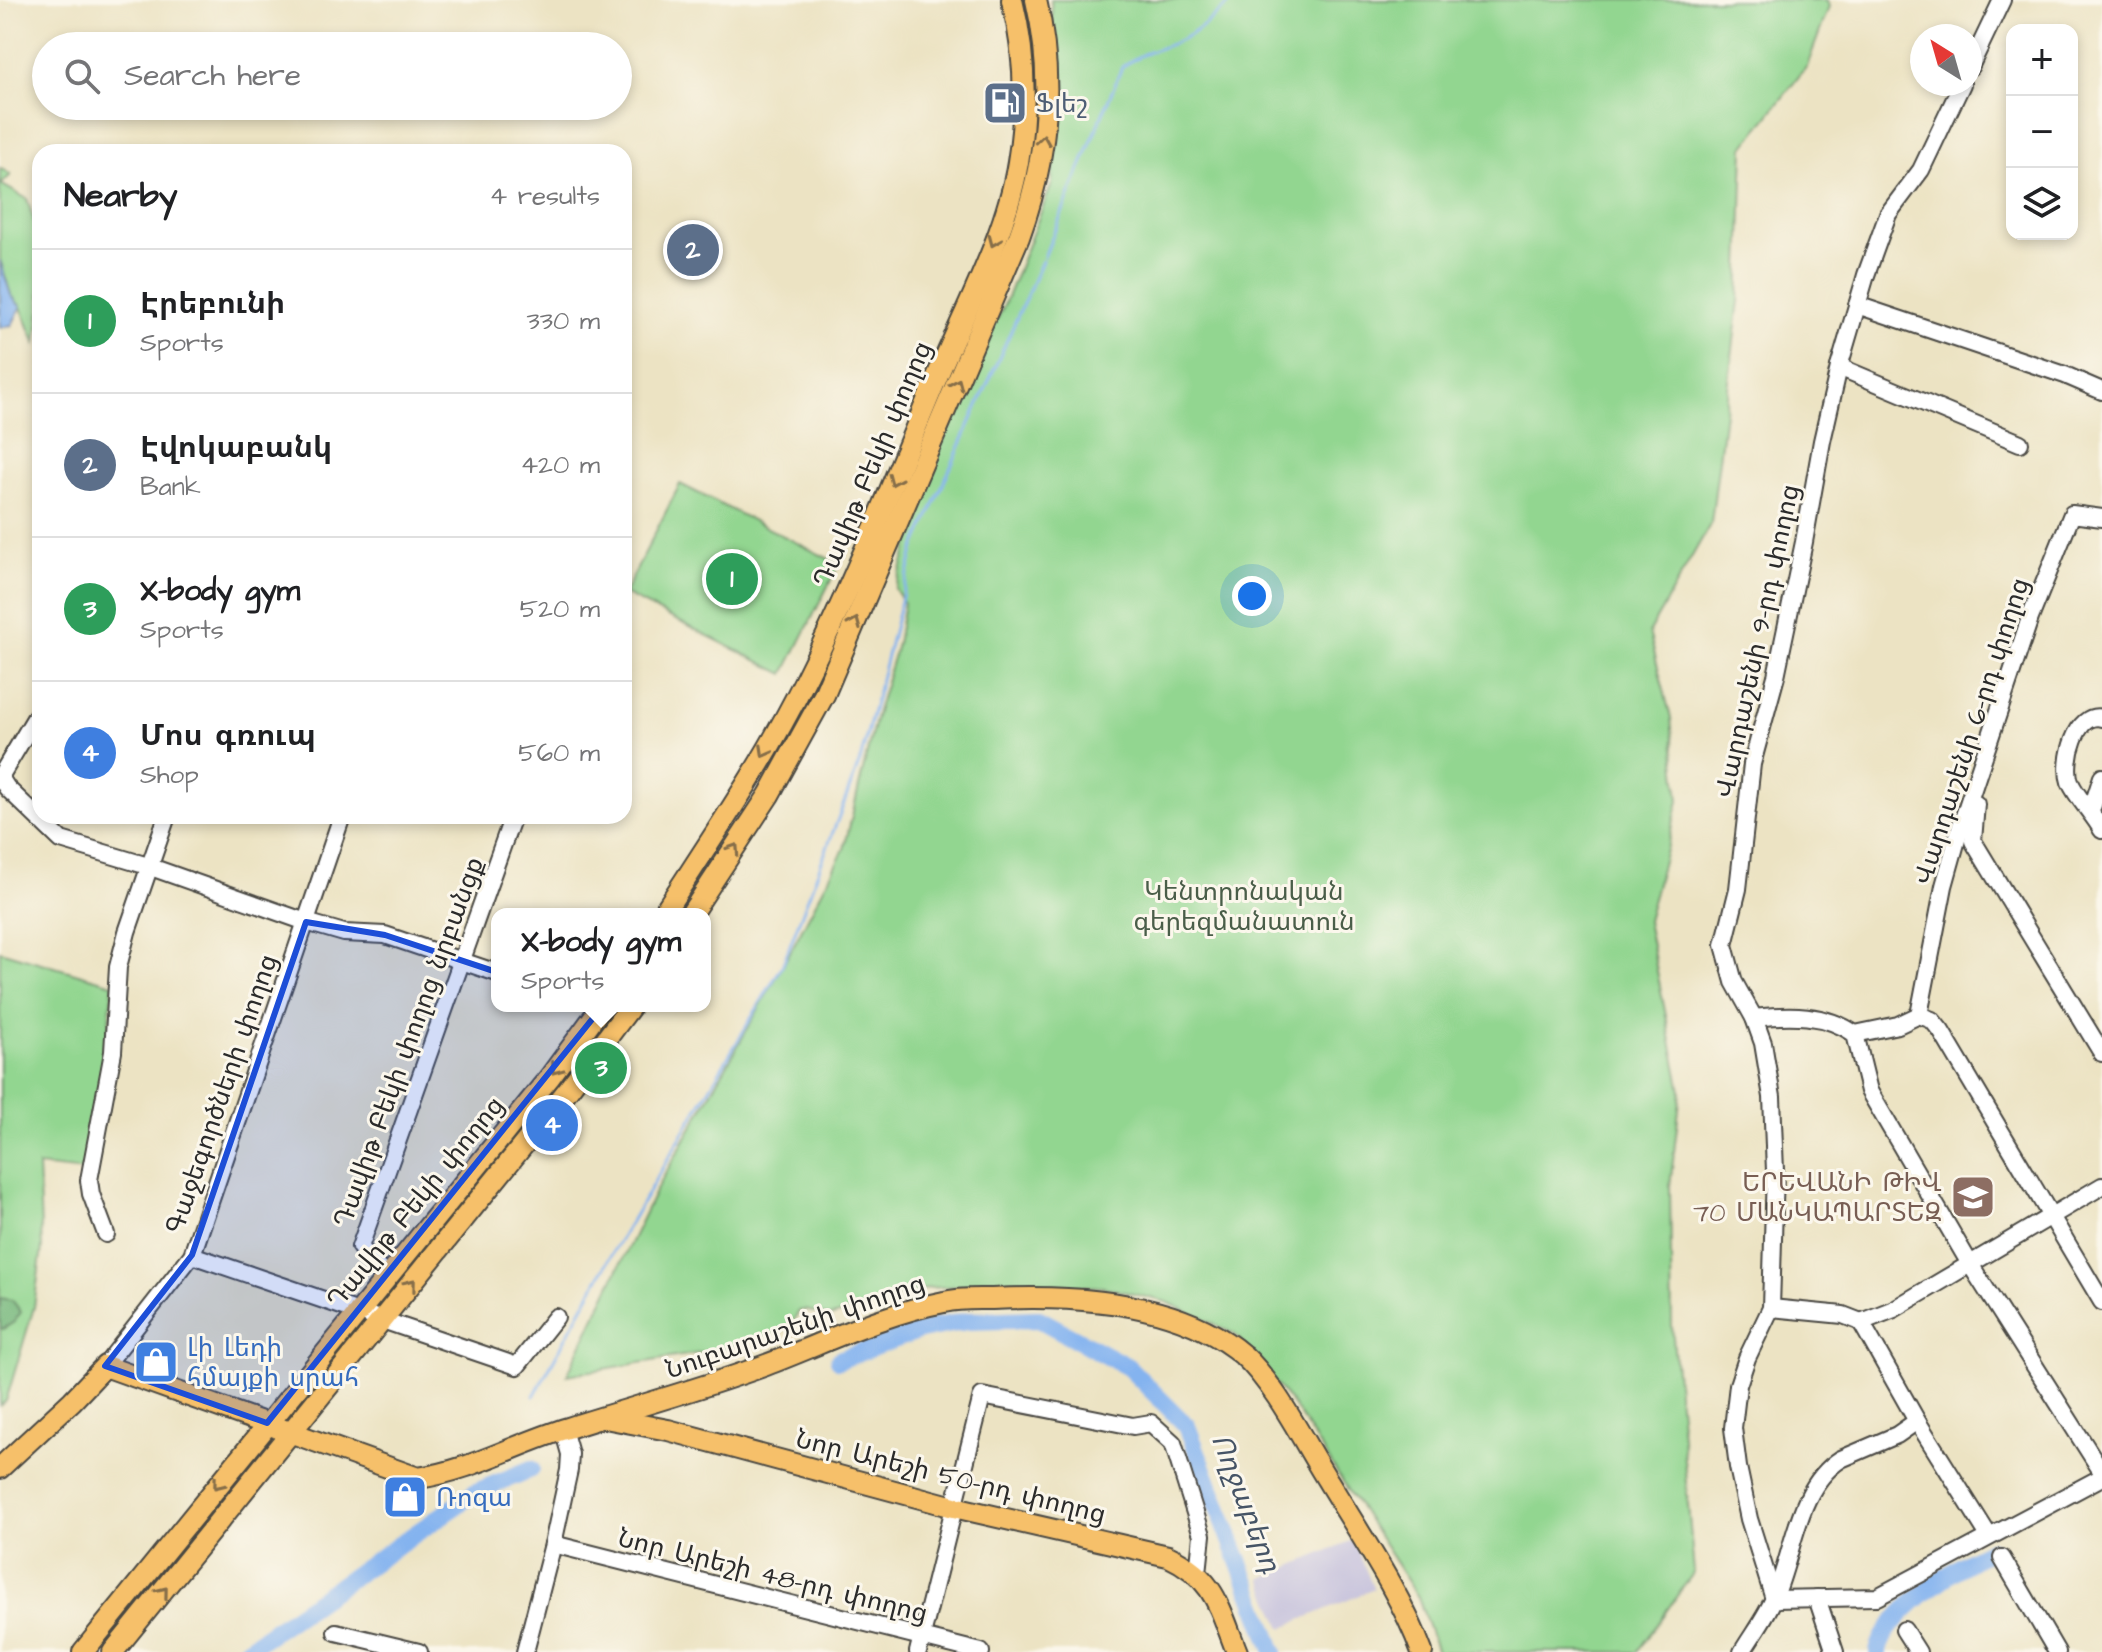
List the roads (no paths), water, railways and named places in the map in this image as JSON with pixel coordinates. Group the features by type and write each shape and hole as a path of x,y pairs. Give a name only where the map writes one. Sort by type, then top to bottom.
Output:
{"main road":[{"name":"Դավիթ Բեկի փողոց","path":"667,908 746,786 803,684 843,598 1005,215 1018,164 1025,104 1012,0"},
{"name":"Դավիթ Բեկի փողոց","path":"695,908 769,795 824,695 1019,237 1035,184 1046,124 1047,74 1036,0"},
{"name":"Դավիթ Բեկի փողոց","path":"83,1652 549,1078 597,1012"},
{"name":"Դավիթ Բեկի փողոց","path":"113,1652 567,1091 626,1012"},
{"name":"Նուբարաշենի փողոց","path":"105,1366 418,1478 442,1475 563,1429 762,1366 903,1311 947,1301 1053,1298 1104,1302 1153,1311 1224,1341 1262,1376 1364,1541 1399,1602 1422,1652"},
{"path":"0,1468 105,1366"},
{"path":"668,1430 677,1395"},
{"name":"Նոր Արեշի 50-րդ փողոց","path":"601,1417 668,1430 954,1507 1168,1556 1198,1573"},
{"path":"1198,1573 1218,1604 1237,1652"}],"street":[{"path":"1982,42 2002,0"},
{"name":"Վարդաշենի 9-րդ փողոց","path":"1774,1599 1749,1519 1733,1428 1738,1385 1771,1308 1775,1171 1772,1097 1763,1043 1754,1018 1734,982 1724,945 1738,889 1752,764 1776,676 1839,367 1888,214 1921,170 1956,96"},
{"path":"1857,305 2065,375 2102,391"},
{"path":"1839,367 2020,443"},
{"name":"Վարդաշենի 6-րդ փողոց","path":"1919,1015 1944,886 1961,825 2030,618 2072,514 2102,518"},
{"path":"2023,658 1977,801 1973,841 2102,1053"},
{"path":"2102,718 2091,717 2084,722 2075,740 2069,764 2070,782 2102,830"},
{"path":"32,723 0,777 32,812"},
{"path":"2091,811 2102,777"},
{"path":"44,824 61,840 148,866 306,922 344,933 385,935 491,971"},
{"path":"106,1234 89,1180 113,1052 118,967 164,824"},
{"name":"Գաջեգործների փողոց","path":"105,1366 192,1255 339,824"},
{"name":"Դավիթ Բեկի փողոց նրբանցք","path":"386,1277 360,1247 510,824"},
{"path":"1754,1018 1796,1014 1833,1023 1855,1034 1898,1025 1919,1015 1932,1020 2102,1302"},
{"path":"1774,1599 1877,1597 2102,1474 1970,1264 1869,1091 1855,1034"},
{"path":"1861,1322 1894,1309 2102,1186"},
{"path":"192,1255 517,1366 556,1317"},
{"path":"1771,1308 1843,1315 1861,1322 1917,1421 1989,1536"},
{"path":"920,1645 982,1396 1133,1426 1151,1423 1173,1443 1202,1535 1198,1573"},
{"path":"1742,1652 1774,1599 1807,1502 1832,1465 1897,1435 1917,1421"},
{"path":"525,1652 553,1544 570,1454 563,1429"},
{"name":"Նոր Արեշի 48-րդ փողոց","path":"553,1544 920,1645 981,1652"},
{"path":"2002,1558 2057,1652"},
{"path":"1817,1598 1835,1652"},
{"path":"1904,1630 1918,1652"},
{"path":"336,1632 419,1652"}],"water":[{"path":"0,260 11,295 21,307 12,325 0,328"}],"waterway":[{"path":"1044,257 1122,67 1137,57 1193,33 1233,0"},
{"path":"534,1396 614,1250 782,966 860,761 914,550 1042,261"},
{"name":"Ողջաբերդ","path":"839,1360 920,1330 968,1321 1039,1319 1128,1367 1187,1426 1274,1652"},
{"name":"Ողջաբերդ","path":"243,1652 476,1492 531,1469"},
{"name":"Ողջաբերդ","path":"1878,1652 1883,1637 1908,1607 1942,1579 1991,1550"}],"place":[{"name":"Ֆլեշ","path":"1005,103"},
{"name":"Էվոկաբանկ","path":"693,250"},
{"name":"Էրեբունի","path":"732,579"},
{"name":"X-body gym","path":"601,1068"},
{"name":"Մոս գռուպ","path":"552,1125"},
{"name":"ԵՐԵՎԱՆԻ ԹԻՎ 70 ՄԱՆԿԱՊԱՐՏԵԶ","path":"1973,1197"},
{"name":"Լի Լեդի հմայքի սրահ","path":"156,1362"},
{"name":"Ռոզա","path":"405,1497"}],"park label":[{"name":"Կենտրոնական գերեզմանատուն","path":"1244,906"}]}
